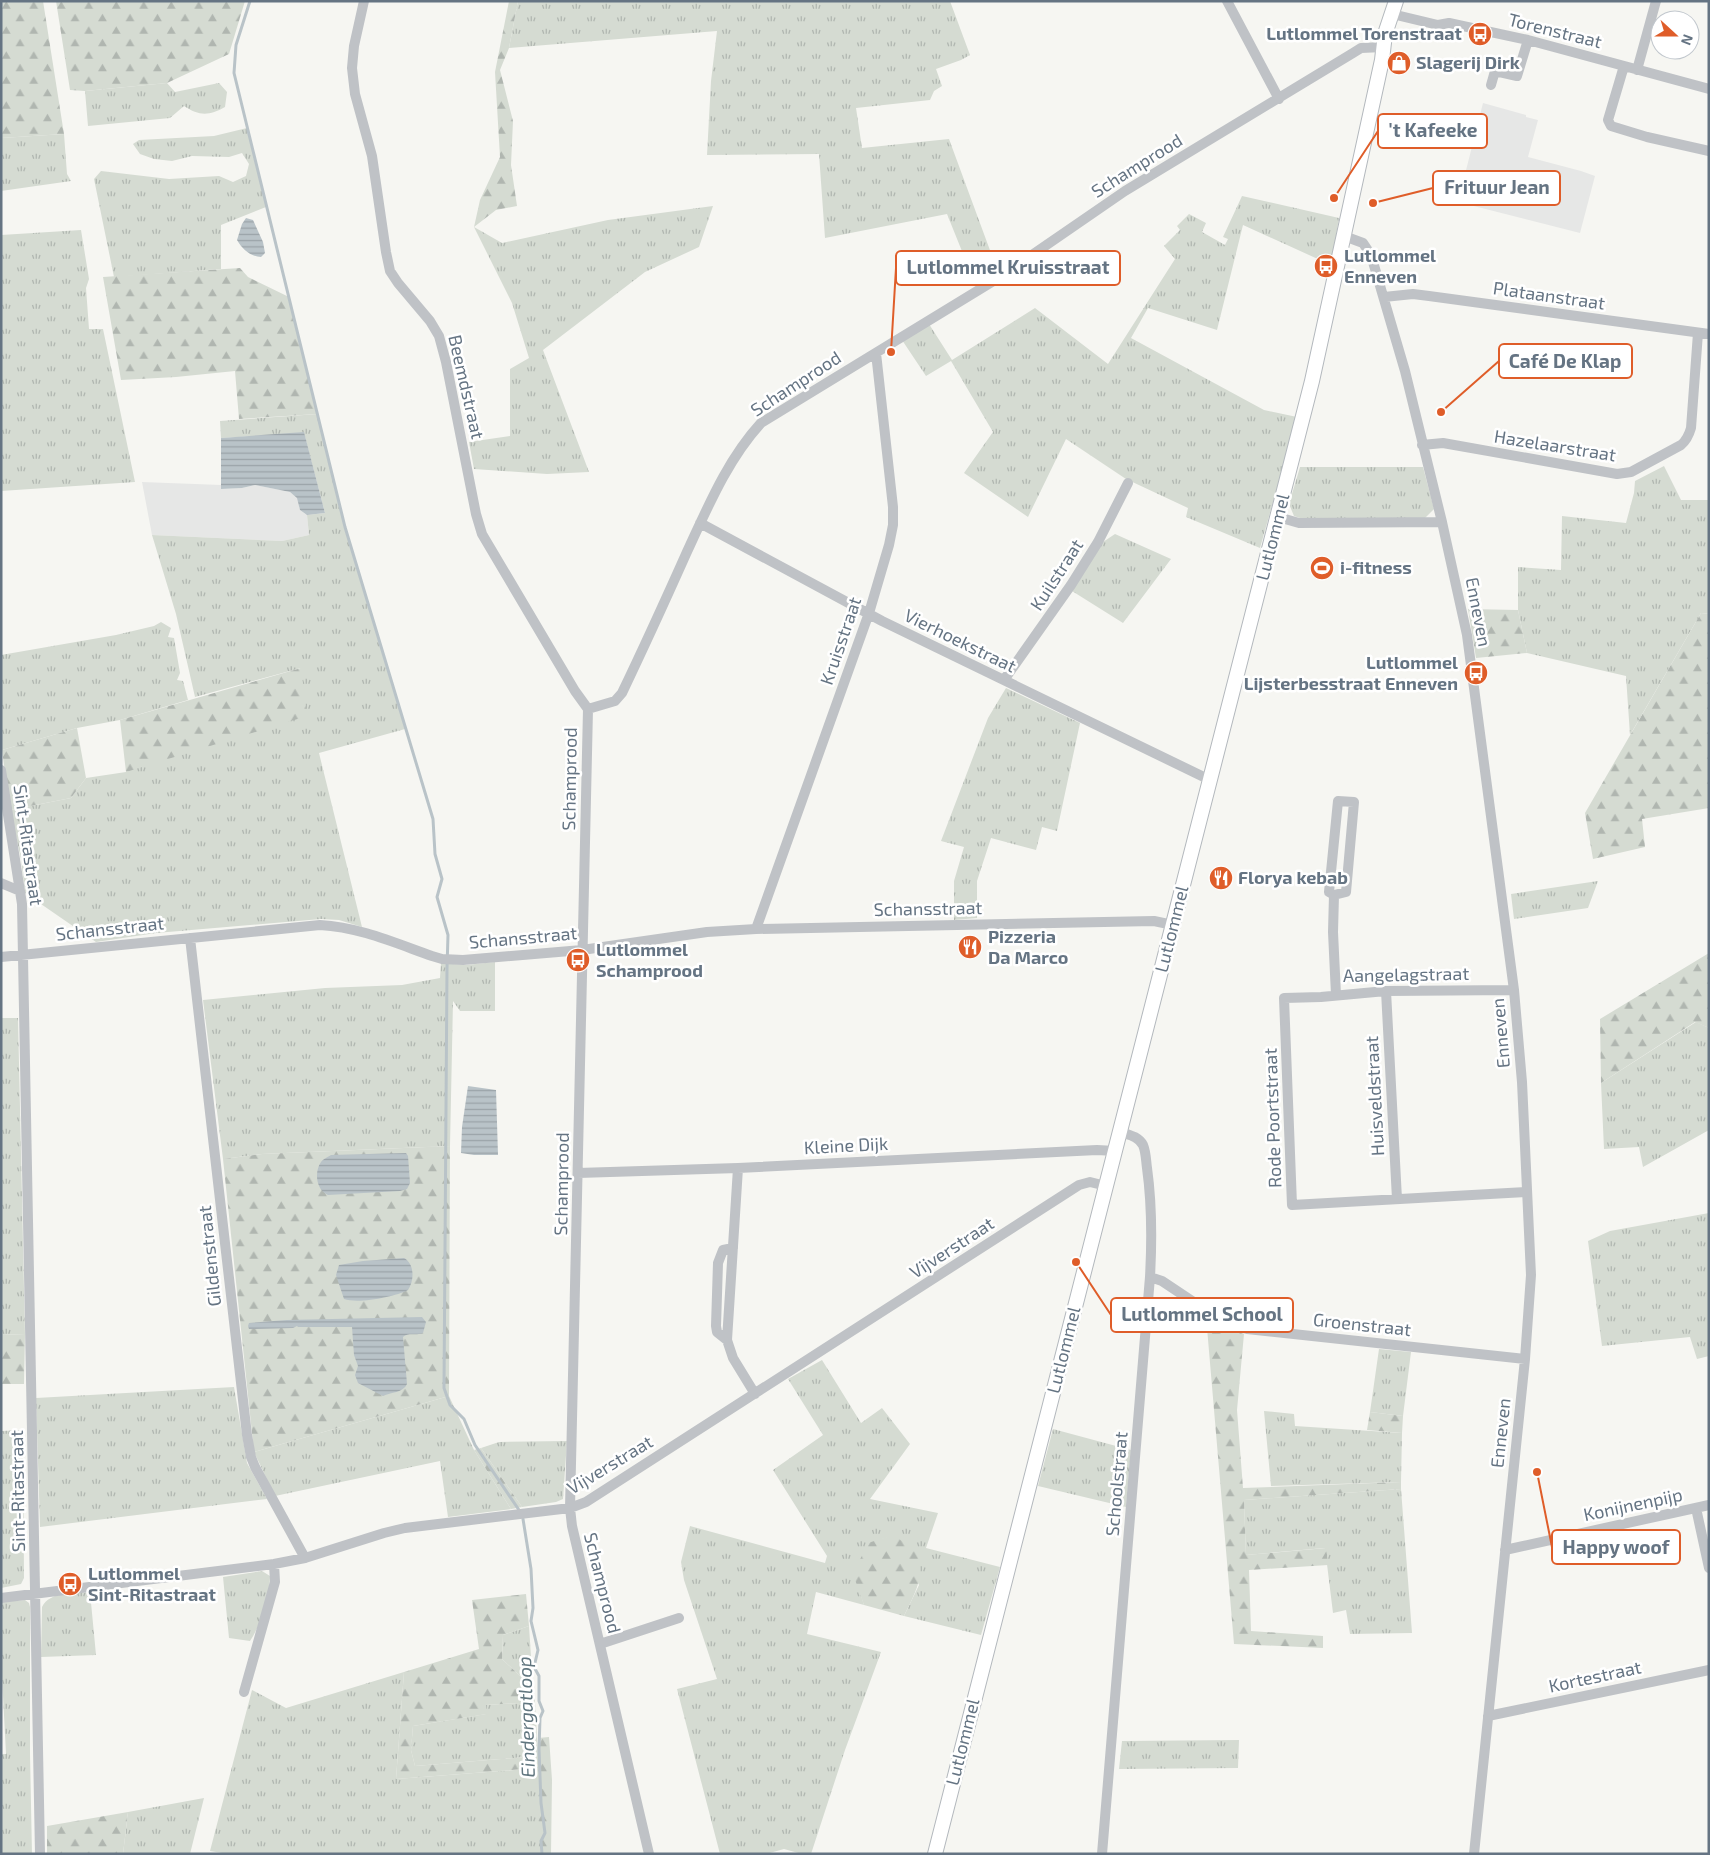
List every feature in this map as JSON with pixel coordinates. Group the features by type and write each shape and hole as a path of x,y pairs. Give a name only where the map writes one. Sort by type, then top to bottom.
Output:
{"main road":[{"name":"Lutlommel","path":"935,1854 1312,381 1382,60 1385,34 1394,7"}],"street":[{"name":"Beemdstraat","path":"364,1 354,46 352,68 355,94 372,156 390,271 430,321 439,336 446,362 476,514 482,534 575,691 588,709"},
{"path":"1227,1 1279,99"},
{"path":"1637,70 1656,1"},
{"name":"Torenstraat","path":"1394,7 1438,25 1449,23 1528,40 1709,89"},
{"path":"1491,85 1494,71 1517,76 1528,40"},
{"name":"Schamprood","path":"649,1854 572,1526 570,1508 588,709 615,701 622,693 700,523 734,458 748,437 761,423 1000,277 1125,191 1361,48 1383,47"},
{"path":"1624,66 1608,120 1611,126 1647,137 1709,151"},
{"name":"Enneven","path":"1344,236 1363,243 1367,248 1384,297 1405,371 1467,635 1514,990 1522,1082 1531,1275 1525,1359 1474,1854"},
{"name":"Plataanstraat","path":"1384,297 1413,294 1703,334"},
{"name":"Hazelaarstraat","path":"1422,445 1442,443 1617,474 1631,472 1681,445 1689,435 1703,334"},
{"name":"Kruisstraat","path":"756,929 869,613 889,546 893,525 876,353"},
{"name":"Kuilstraat","path":"1004,680 1071,585 1098,542 1128,483"},
{"path":"1278,517 1299,523 1442,522"},
{"name":"Vierhoekstraat","path":"700,523 869,613 1210,780"},
{"name":"Sint-Ritastraat","path":"1,770 22,904 40,1854"},
{"name":"Aangelagstraat","path":"1338,801 1354,802 1346,892 1334,895 1329,892 1338,801"},
{"path":"1,883 20,891"},
{"name":"Aangelagstraat","path":"1334,895 1333,932 1336,995 1386,991 1514,990"},
{"name":"Schansstraat","path":"1,956 292,927 335,926 359,930 446,959 463,960 582,950 708,932 756,929 1154,921 1173,925"},
{"name":"Gildenstraat","path":"190,938 246,1435 255,1467 305,1558"},
{"name":"Huisveldstraat","path":"1386,991 1397,1199"},
{"name":"Rode Poortstraat","path":"1336,995 1284,998 1292,1205 1526,1192"},
{"name":"Schoolstraat","path":"1102,1854 1152,1236 1149,1180 1145,1151 1136,1137 1120,1132"},
{"name":"Kleine Dijk","path":"578,1173 738,1168 1097,1150 1115,1151"},
{"path":"738,1168 726,1340 733,1358 754,1394"},
{"name":"Vijverstraat","path":"1,1598 274,1564 305,1558 384,1532 405,1528 570,1508 586,1502 1079,1185 1090,1182 1106,1186"},
{"path":"726,1340 717,1332 716,1326 718,1263 723,1250 733,1248"},
{"name":"Groenstraat","path":"1150,1277 1162,1281 1225,1323 1247,1329 1525,1359"},
{"name":"Konijnenpijp","path":"1505,1550 1709,1505"},
{"path":"1696,1508 1709,1568"},
{"path":"244,1692 273,1589 274,1564"},
{"path":"600,1644 679,1618"},
{"name":"Kortestraat","path":"1488,1716 1709,1670"}],"shaded area":[{"path":"1483,103 1538,120 1528,157 1595,176 1580,233 1458,202"},
{"path":"246,218 253,220 263,242 265,253 261,257 247,252 237,240"},
{"path":"304,432 325,513 307,515 300,510 297,498 290,492 255,485 221,489 221,438"},
{"path":"142,482 221,485 221,489 255,485 290,492 298,498 300,510 307,515 309,535 282,541 152,535"},
{"path":"468,1086 496,1090 498,1155 461,1153 462,1127"},
{"path":"406,1153 408,1156 410,1183 407,1189 328,1195 321,1189 317,1180 319,1166 322,1161 331,1155"},
{"path":"404,1258 412,1268 412,1281 408,1290 376,1299 358,1301 344,1299 336,1275 339,1265"},
{"path":"422,1317 426,1322 423,1333 403,1337 407,1384 400,1391 383,1396 358,1383 355,1375 358,1366 354,1355 352,1327 297,1326 293,1328 249,1329 248,1326 249,1323 287,1320"}],"green space":[{"path":"1,1 43,1 64,134 1,138"},
{"path":"56,1 245,1 229,54 167,83 85,91 70,90"},
{"path":"509,1 518,1 509,48 500,70 513,121 511,165 517,206 496,210 474,227 480,200 500,157 495,72"},
{"path":"518,1 950,1 970,55 936,69 942,86 934,91 930,100 856,108 862,148 949,139 998,272 976,286 947,214 825,238 819,154 707,155 711,81 717,31 509,48"},
{"path":"167,83 175,92 219,83 227,92 225,107 204,114 194,112 184,106 170,118 88,126 85,91"},
{"path":"247,128 266,207 221,225 221,269 114,277 94,179 101,171 169,179 219,176 233,182 246,176 249,164 242,153 229,157 192,156 172,161 154,159 140,154 133,144 139,140 214,136"},
{"path":"64,134 67,174 71,181 1,191 1,138"},
{"path":"1242,196 1339,218 1331,265 1243,225 1217,330 1148,308 1131,338 1264,410 1297,417 1260,548 1186,517 1188,508 1126,479 1066,439 1028,517 964,473 993,432 951,361 926,376 902,340 929,324 952,360 1035,308 1108,364 1175,259 1164,246 1180,230 1177,226 1189,214 1206,223 1202,232 1225,245 1228,239 1223,237"},
{"path":"713,206 699,247 645,272 543,350 589,472 547,474 474,469 469,442 510,436 510,369 529,358 512,303 474,227 502,243 608,220"},
{"path":"81,230 89,279 86,288 89,329 103,329 135,482 1,491 1,235"},
{"path":"240,268 248,277 289,297 318,414 239,419 235,371 121,380 103,277"},
{"path":"318,414 345,528 405,729 319,753 362,927 339,920 321,919 156,933 96,942 25,893 21,859 10,810 71,798 86,778 126,772 301,668 195,697 176,614 152,535 282,541 309,535 307,515 325,513 304,433 221,438 220,421"},
{"path":"1664,466 1681,500 1709,500 1709,614 1701,613 1630,735 1626,676 1527,653 1518,610 1518,567 1561,570 1562,516 1626,523 1634,493 1635,481"},
{"path":"1300,467 1423,467 1434,509 1425,518 1300,518 1294,516 1289,504"},
{"path":"1115,534 1171,559 1123,623 1072,591 1103,542"},
{"path":"1468,609 1518,610 1527,653 1476,658"},
{"path":"1701,613 1709,614 1709,808 1642,819 1645,847 1593,859 1585,813"},
{"path":"161,622 171,628 168,637 174,638 180,673 177,680 183,681 188,700 120,720 77,728 2,750 1,655 116,635 154,626"},
{"path":"301,668 307,716 126,772 120,720"},
{"path":"1006,688 1080,723 1057,831 1042,827 1036,850 991,838 977,881 977,918 954,920 954,881 964,847 941,841 988,718"},
{"path":"77,728 86,778 71,798 10,810 2,750"},
{"path":"1598,881 1588,908 1514,919 1511,894"},
{"path":"1709,953 1709,1028 1695,1022 1601,1083 1600,1019"},
{"path":"495,962 495,1011 460,1011 453,1001 450,1146 262,1154 223,1159 203,1000 325,988 402,985 440,978 441,963 466,965"},
{"path":"1,1018 18,1018 25,1334 1,1335"},
{"path":"1696,1022 1709,1028 1709,1130 1643,1167 1639,1147 1604,1149 1601,1083"},
{"path":"450,1146 449,1396 254,1452 223,1159 262,1154"},
{"path":"1709,1213 1709,1356 1697,1359 1690,1337 1602,1346 1588,1241 1610,1231"},
{"path":"1206,1316 1218,1325 1244,1334 1237,1410 1243,1488 1401,1482 1401,1489 1244,1500 1246,1555 1326,1548 1328,1565 1249,1570 1251,1631 1323,1636 1323,1648 1234,1644"},
{"path":"25,1334 24,1384 1,1384 1,1335"},
{"path":"1379,1349 1411,1352 1403,1416 1370,1412"},
{"path":"822,1360 861,1423 882,1408 910,1444 870,1499 938,1513 926,1548 1000,1567 981,1635 904,1616 919,1585 893,1536 882,1539 860,1592 864,1605 816,1592 807,1634 881,1652 845,1750 811,1854 802,1854 784,1849 766,1854 720,1854 677,1689 717,1679 684,1580 681,1562 690,1526 825,1563 827,1556 773,1470 823,1435 788,1379"},
{"path":"234,1387 247,1463 267,1499 40,1527 36,1398"},
{"path":"449,1396 474,1450 511,1509 448,1517 440,1461 275,1496 254,1452"},
{"path":"1264,1411 1294,1414 1295,1426 1402,1433 1401,1482 1271,1486"},
{"path":"1370,1412 1403,1416 1402,1433 1367,1430"},
{"path":"1053,1429 1131,1450 1126,1507 1038,1486"},
{"path":"23,1430 24,1578 21,1584 1,1588 1,1431"},
{"path":"567,1441 563,1499 556,1502 522,1507 481,1448 499,1442"},
{"path":"481,1448 522,1507 511,1509 474,1450"},
{"path":"1401,1489 1412,1633 1350,1634 1346,1610 1333,1613 1325,1548 1246,1555 1244,1500"},
{"path":"893,1535 913,1549 919,1560 920,1576 918,1585 904,1616 864,1605 853,1574 868,1543"},
{"path":"262,1571 270,1576 270,1584 267,1601 258,1626 250,1641 229,1638 223,1577"},
{"path":"90,1592 96,1655 41,1657 42,1607 51,1598 56,1596"},
{"path":"526,1594 529,1626 503,1635 502,1659 533,1688 535,1702 486,1705 487,1714 413,1726 411,1750 415,1766 537,1756 538,1738 549,1737 552,1780 551,1854 539,1854 538,1768 396,1779 404,1672 479,1649 472,1600"},
{"path":"25,1600 29,1603 30,1607 32,1854 1,1854 1,1754 6,1754 1,1657 1,1602"},
{"path":"529,1626 533,1688 502,1659 503,1635"},
{"path":"404,1672 396,1779 539,1768 539,1854 228,1854 210,1851 252,1690 286,1708"},
{"path":"535,1702 538,1756 415,1766 411,1750 413,1726 486,1714 486,1705"},
{"path":"1239,1740 1238,1768 1119,1769 1122,1741"},
{"path":"204,1798 190,1854 123,1854 128,1812"},
{"path":"128,1812 123,1854 47,1854 47,1826"}],"waterway":[{"path":"250,1 236,45 234,73 345,527 433,819 435,854 442,879 437,897 448,935 444,1388 450,1405 464,1419 475,1445 519,1510"},
{"name":"Eindergatloop","path":"523,1519 531,1569 533,1608 531,1621 538,1650 534,1667 539,1676 539,1701 543,1711 540,1718 539,1749 541,1803 545,1833 541,1841 542,1854"}],"place":[{"name":"Lutlommel Torenstraat","path":"1480,34"},
{"name":"Slagerij Dirk","path":"1399,63"},
{"name":"'t Kafeeke","path":"1334,198"},
{"name":"Frituur Jean","path":"1373,203"},
{"name":"Lutlommel Enneven","path":"1326,266"},
{"name":"Lutlommel Kruisstraat","path":"891,352"},
{"name":"Café De Klap","path":"1441,412"},
{"name":"i-fitness","path":"1322,568"},
{"name":"Lutlommel Lijsterbesstraat Enneven","path":"1476,673"},
{"name":"Florya kebab","path":"1221,878"},
{"name":"Pizzeria Da Marco","path":"970,947"},
{"name":"Lutlommel Schamprood","path":"578,960"},
{"name":"Lutlommel School","path":"1076,1262"},
{"name":"Happy woof","path":"1537,1472"},
{"name":"Lutlommel Sint-Ritastraat","path":"70,1584"}]}
